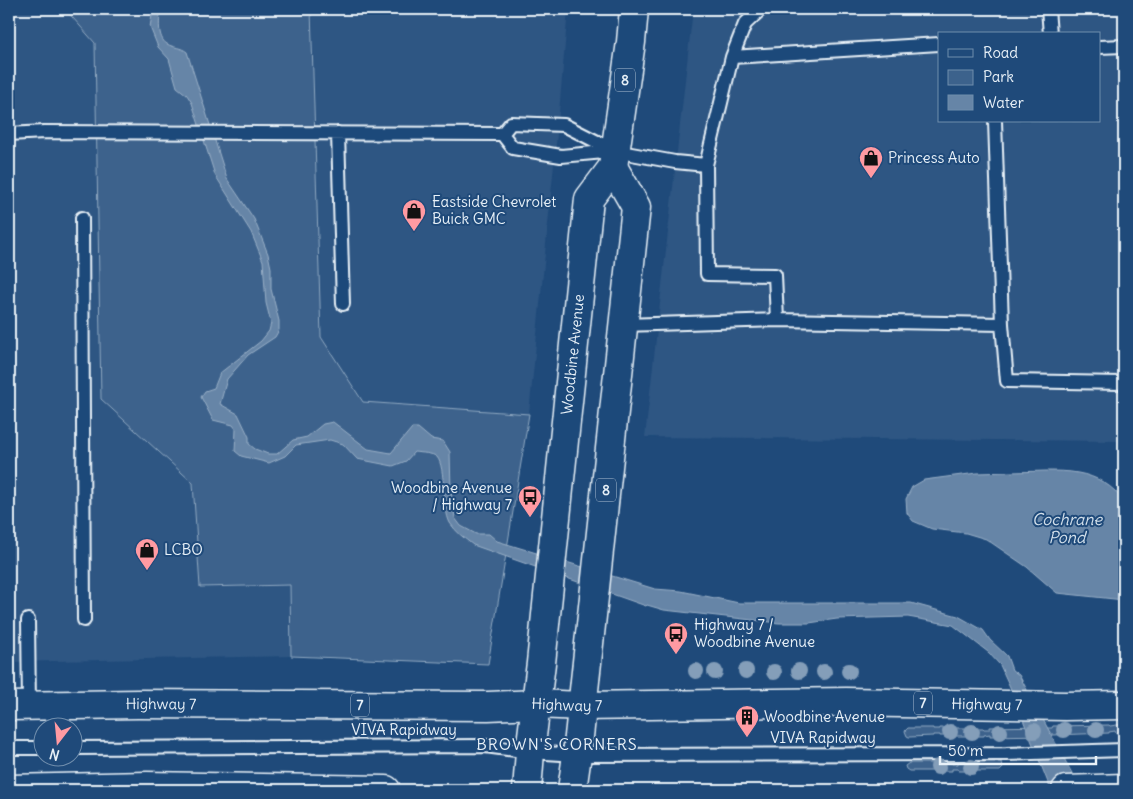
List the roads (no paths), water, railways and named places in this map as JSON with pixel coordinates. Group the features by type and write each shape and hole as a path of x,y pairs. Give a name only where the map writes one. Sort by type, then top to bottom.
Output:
{"main road":[{"name":"Woodbine Avenue","path":"527,790 589,199 614,159 634,9"},
{"name":"8","path":"572,790 636,207 614,159"},
{"name":"Highway 7","path":"19,706 138,704 478,706 536,704 582,706 846,702 1065,706 1124,705"},
{"path":"1066,790 1124,788"},
{"path":"9,789 386,790"}],"lane":[{"path":"760,9 745,24 732,57 706,165 707,274 775,275 777,320"},
{"path":"1048,9 1050,32"},
{"path":"732,57 938,44"},
{"path":"1100,47 1124,46"},
{"path":"995,122 1002,324 1007,381 1122,383 1124,385"},
{"path":"502,134 511,123 564,125 614,159"},
{"path":"9,134 44,132 502,134"},
{"path":"338,133 343,304"},
{"path":"502,134 513,148 562,156 706,165"},
{"path":"82,218 84,620"},
{"path":"624,324 777,320 1002,324"},
{"path":"19,706 28,620"},
{"name":"VIVA Rapidway","path":"82,748 485,746 530,752 577,755 1006,754 1124,750"},
{"path":"9,748 32,748"}],"water":[{"path":"150,9 161,9 160,33 164,41 187,52 227,179 254,219 268,254 271,268 271,289 279,321 279,330 275,337 248,355 227,379 220,404 238,414 249,437 249,444 255,449 268,454 277,454 293,440 307,437 323,424 333,422 368,449 391,453 412,428 418,428 431,439 443,441 450,452 451,491 455,518 461,526 476,534 489,534 497,541 655,589 681,591 739,603 911,603 958,616 983,630 990,640 1007,656 1012,670 1019,675 1081,790 1051,790 1000,665 988,652 953,625 908,617 779,623 664,610 646,606 473,545 450,523 446,508 442,469 437,457 433,455 414,452 406,461 393,466 357,459 343,444 330,440 296,445 285,456 269,463 241,456 235,451 236,429 233,425 213,420 201,397 205,391 214,388 220,373 261,341 269,331 271,323 266,303 263,261 251,232 215,175 192,103 187,95 177,87 169,59 158,47 150,27 152,15"},
{"name":"Cochrane Pond","path":"1046,471 1085,474 1110,487 1124,502 1124,600 1057,593 1027,567 986,539 966,533 932,529 913,521 907,513 906,499 912,487 924,480 977,473"}],"place":[{"name":"Princess Auto","path":"871,179"},
{"name":"Eastside Chevrolet Buick GMC","path":"414,232"},
{"name":"Woodbine Avenue / Highway 7","path":"530,518"},
{"name":"LCBO","path":"147,571"},
{"name":"Highway 7 / Woodbine Avenue","path":"676,655"},
{"name":"Woodbine Avenue","path":"747,738"}],"district":[{"name":"BROWN'S CORNERS","path":"557,744"}]}
